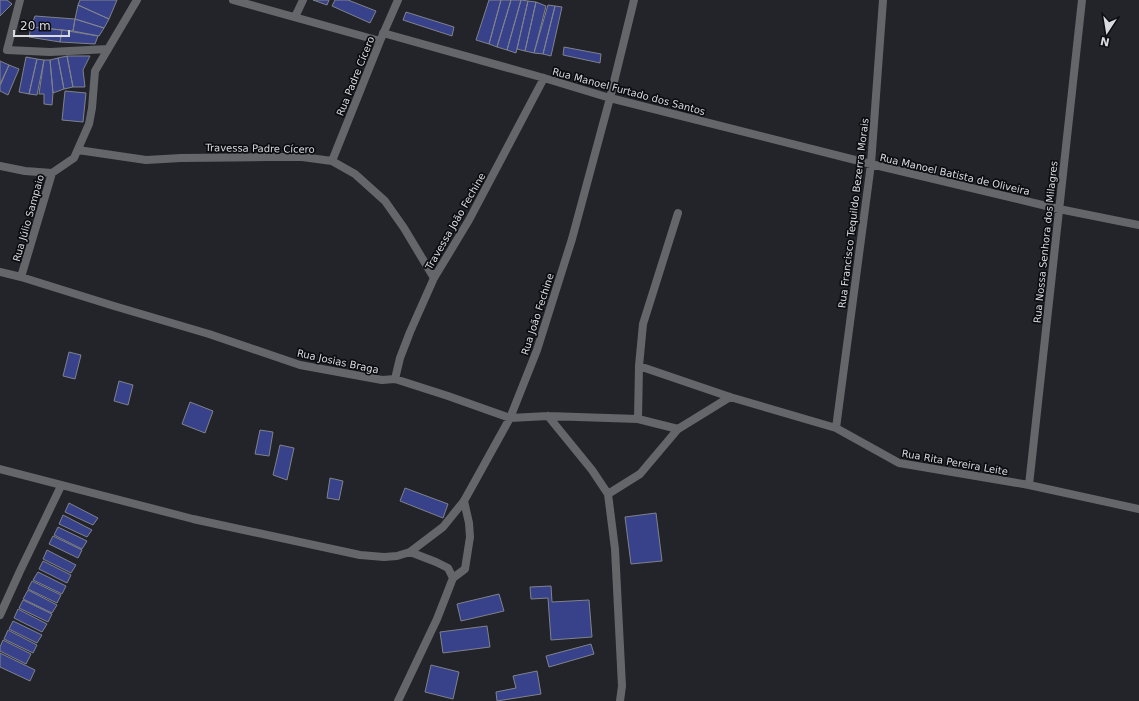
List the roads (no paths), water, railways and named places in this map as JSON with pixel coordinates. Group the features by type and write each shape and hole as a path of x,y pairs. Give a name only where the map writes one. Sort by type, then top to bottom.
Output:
{"street":[{"path":"20,0 7,50 50,52 108,49"},
{"name":"Rua Júlio Sampaio","path":"22,277 52,173 74,158 78,150 89,124 95,71 137,0"},
{"name":"Rua Manoel Furtado dos Santos","path":"233,0 295,17 544,78 610,98 870,164"},
{"path":"295,17 303,0"},
{"name":"Rua Padre Cícero","path":"332,161 381,37 398,0"},
{"name":"Rua João Fechine","path":"0,469 193,519 360,555 384,557 397,556 410,552 443,527 464,501 510,418 537,350 572,240 610,98 634,0"},
{"name":"Rua Francisco Tequildo Bezerra Morais","path":"836,428 870,164 883,0"},
{"name":"Rua Nossa Senhora dos Milagres","path":"1029,485 1082,0"},
{"name":"Travessa João Fechine","path":"395,379 400,358 410,332 434,278 469,220 544,78"},
{"name":"Travessa Padre Cícero","path":"78,150 146,160 181,158 302,157 332,161 355,174 384,201 404,228 434,278"},
{"name":"Rua Manoel Batista de Oliveira","path":"870,164 1059,209 1139,225"},
{"path":"0,166 25,171 52,173"},
{"path":"638,419 639,366 643,324 678,213"},
{"name":"Rua Josias Braga","path":"0,272 22,277 209,334 300,365 382,380 395,379 510,418 548,416 638,419 678,429"},
{"name":"Rua Rita Pereira Leite","path":"639,366 730,397 836,428 898,463 1029,485 1139,509"},
{"path":"608,494 640,474 678,429 730,397"},
{"path":"548,416 592,470 608,494 615,549 621,679 620,701"},
{"path":"0,615 61,486"},
{"path":"398,701 437,619 453,578 465,568 470,537 470,523 464,501"},
{"path":"410,552 448,568 453,578"}]}
